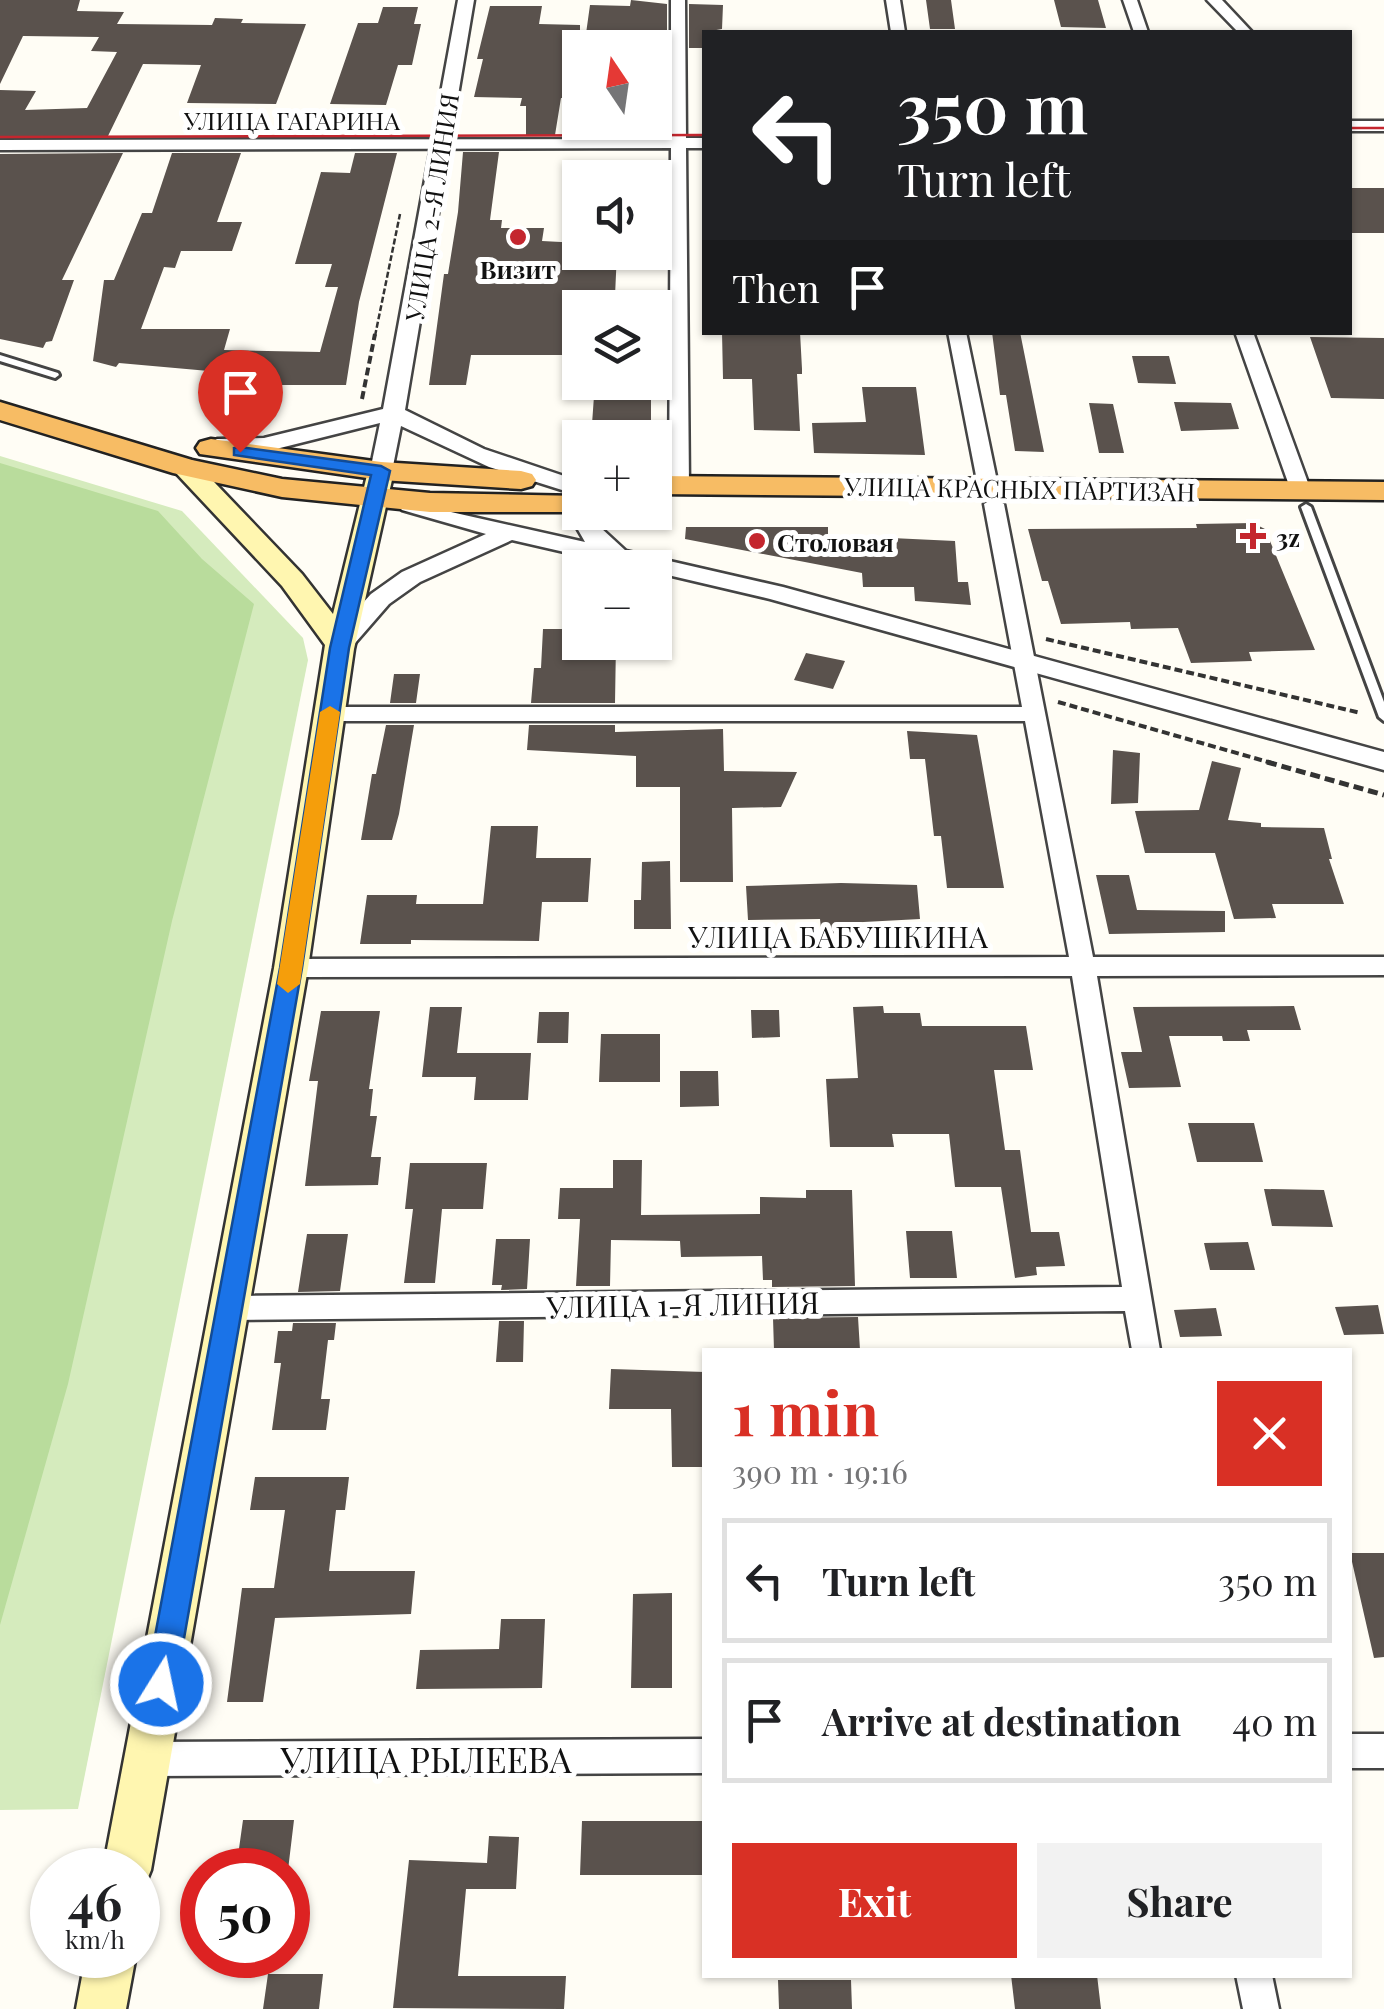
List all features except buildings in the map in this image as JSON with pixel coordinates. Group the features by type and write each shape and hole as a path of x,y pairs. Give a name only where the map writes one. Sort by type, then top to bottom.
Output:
{"highway":[{"path":"0,388 195,457"},
{"path":"0,411 195,457 378,486 562,490"},
{"path":"378,486 410,505 562,491"},
{"name":"УЛИЦА КРАСНЫХ ПАРТИЗАН","path":"1304,499 1384,491"},
{"name":"УЛИЦА КРАСНЫХ ПАРТИЗАН","path":"672,492 1304,499 1384,506"}],"main road":[{"path":"195,457 340,644"},
{"path":"131,1848 291,968 340,644 378,486"},
{"path":"101,2009 107,1978"}],"street":[{"name":"УЛИЦА 2-Я ЛИНИЯ","path":"378,486 466,0"},
{"path":"666,420 678,143 678,0"},
{"path":"893,0 898,30"},
{"path":"1130,0 1140,30"},
{"path":"1214,0 1243,30"},
{"path":"1352,126 1384,126"},
{"path":"1352,140 1384,140"},
{"name":"УЛИЦА ГАГАРИНА","path":"0,145 702,142"},
{"path":"958,335 1083,968 1146,1348"},
{"path":"1245,335 1304,499"},
{"path":"195,457 264,445 394,413 429,433 562,486"},
{"path":"410,505 511,532 600,550"},
{"path":"590,530 595,539 611,550"},
{"path":"340,644 380,599 411,577 511,532"},
{"path":"672,568 1024,660 1384,761"},
{"path":"330,714 1032,704"},
{"name":"УЛИЦА БАБУШКИНА","path":"291,968 1384,966"},
{"name":"УЛИЦА 1-Я ЛИНИЯ","path":"229,1308 1138,1300"},
{"path":"1352,1752 1384,1751"},
{"name":"УЛИЦА РЫЛЕЕВА","path":"148,1760 702,1756"},
{"path":"1255,1978 1261,2009"}],"lane":[{"path":"0,358 55,375"},
{"path":"1304,499 1384,716"}],"path":[{"path":"1019,632 1365,713"},
{"path":"1032,704 1384,795"}],"green space":[{"path":"0,456 182,511 303,638 308,660 78,1809 0,1810"},
{"path":"0,463 158,511 202,559 254,604 172,921 68,1384 0,1625"}],"tram line":[{"path":"1352,128 1384,128"},
{"path":"0,137 702,135"}],"slow traffic":[{"path":"288,984 330,712"}],"place":[{"name":"Визит","path":"518,237"},
{"name":"3z","path":"1253,536"},
{"name":"Столовая","path":"757,541"}],"route":[{"path":"161,1684 291,968 340,648 381,471 240,452"}]}
